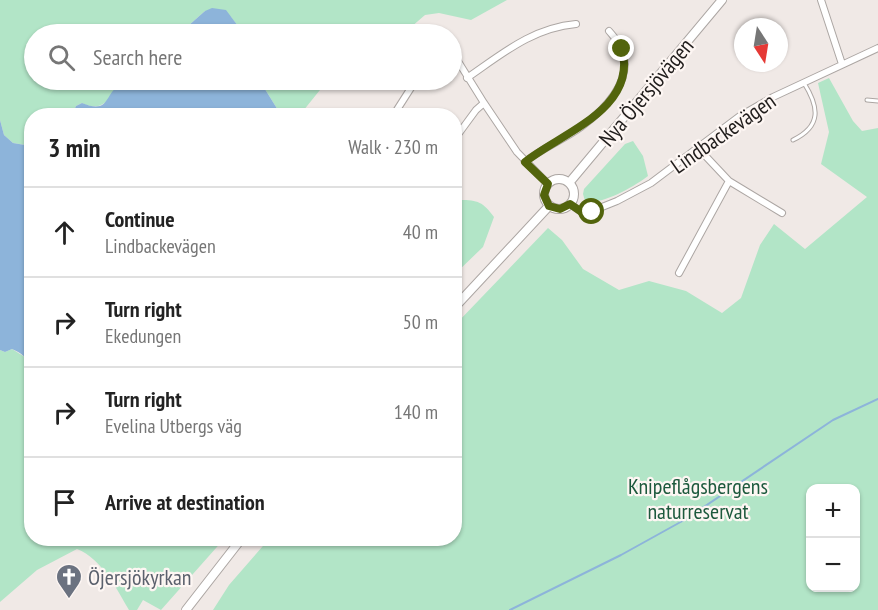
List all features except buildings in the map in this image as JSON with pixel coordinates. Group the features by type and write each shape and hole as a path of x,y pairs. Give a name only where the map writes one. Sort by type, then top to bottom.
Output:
{"street":[{"name":"Nya Öjersjövägen","path":"569,183 722,0"},
{"path":"821,0 842,64"},
{"path":"467,78 538,32 562,25 576,24"},
{"path":"525,162 581,128 614,94 626,66 622,49 609,31"},
{"name":"Lindbackevägen","path":"570,204 583,213 592,212 651,183 740,116 802,81 878,48"},
{"path":"462,69 525,162 548,184"},
{"path":"398,108 410,90"},
{"path":"462,129 484,103"},
{"path":"698,148 729,181 782,213"},
{"path":"558,179 569,183 574,193 570,204 560,209 549,206 544,195 548,184 558,179"},
{"path":"679,273 729,181"},
{"path":"462,299 549,206"},
{"path":"186,610 236,546"}],"lane":[{"path":"793,140 807,131 816,111 813,98 802,81"},
{"path":"867,100 878,102"}],"green space":[{"path":"0,0 507,0 471,20 439,13 425,15 415,24 236,24 231,17 205,11 190,24 24,24 24,90 115,90 100,106 89,106 82,103 75,108 24,108 24,145 13,143 4,135 0,120"},
{"name":"Knipeflågsbergens naturreservat","path":"829,78 853,121 862,131 878,128 878,610 213,610 229,585 263,546 462,546 462,318 548,228 562,240 583,269 619,290 649,281 686,291 722,313 741,298 760,245 774,224 805,249 867,197 821,164 829,132 818,83"},
{"path":"265,90 320,90 305,108 277,108"},
{"path":"633,141 643,156 648,176 627,190 609,198 592,202 585,201 584,189 625,144"},
{"path":"462,200 480,203 494,217 483,247 462,267"},
{"path":"12,349 24,356 24,546 218,546 161,610 143,600 137,610 129,610 101,567 77,549 37,570 0,602 0,350 5,352"}],"water":[{"path":"212,8 226,10 236,24 190,24"},
{"path":"114,90 265,90 277,108 75,108 82,103 98,106 106,102"},
{"path":"0,120 4,135 13,143 24,145 24,356 12,349 5,352 0,350"}],"waterway":[{"path":"510,610 621,555 686,519 833,420 878,399"}],"place":[{"name":"Öjersjökyrkan","path":"69,600"}],"route":[{"path":"592,212 583,213 570,204 560,209 549,206 544,195 548,184 525,162 541,150 581,128 607,103 624,74 626,66 622,49"}]}
